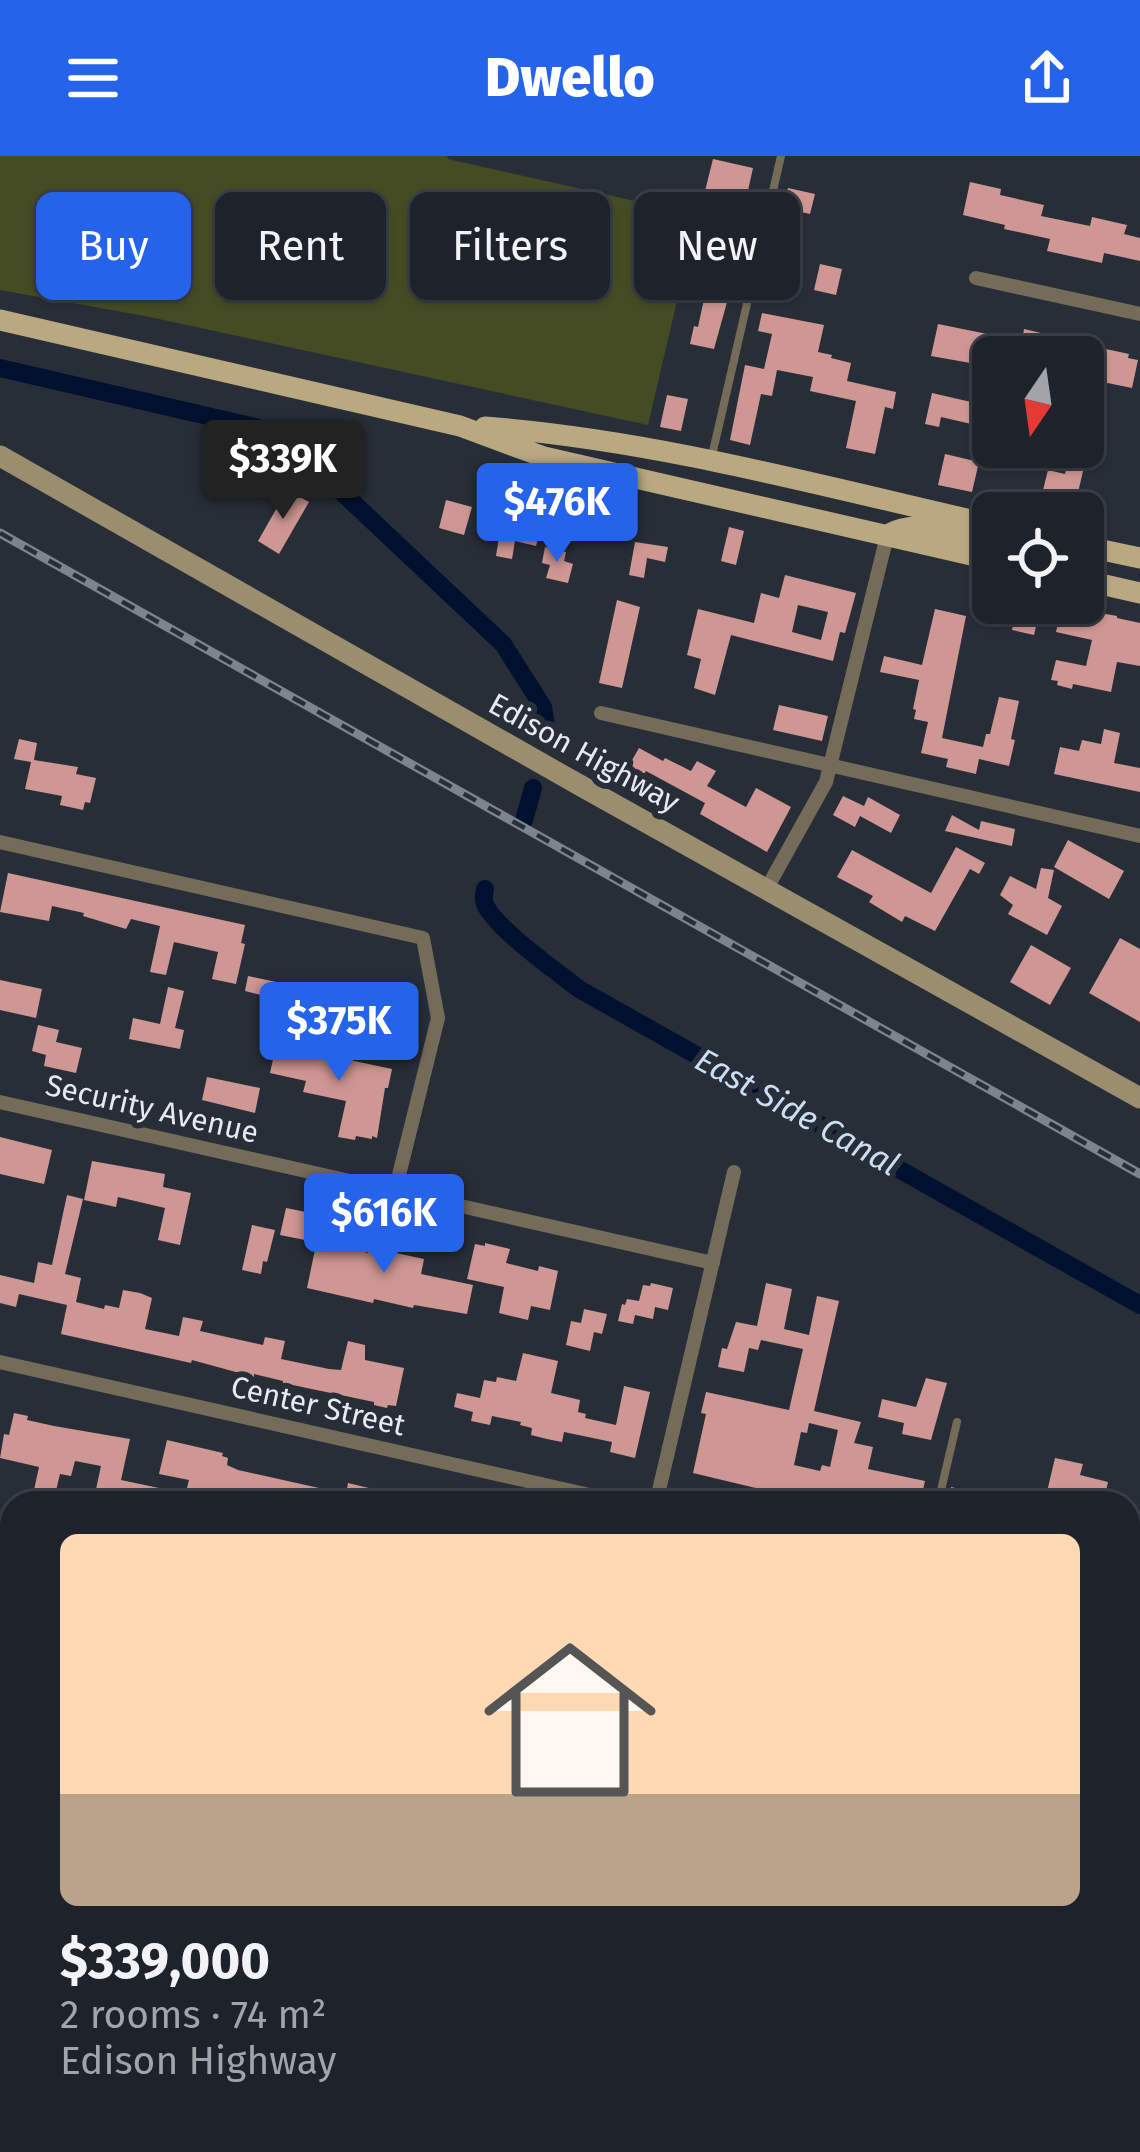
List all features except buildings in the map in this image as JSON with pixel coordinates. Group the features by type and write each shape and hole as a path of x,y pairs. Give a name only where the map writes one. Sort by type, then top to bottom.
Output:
{"main road":[{"path":"0,320 460,426 544,457 972,555"},
{"path":"460,426 554,432 649,448 972,520"},
{"name":"Edison Highway","path":"0,456 1140,1098"},
{"path":"887,536 901,527 919,527 972,538"},
{"path":"1104,551 1140,559"},
{"path":"1104,584 1140,592"}],"street":[{"path":"976,278 1140,314"},
{"path":"767,888 826,782 887,536"},
{"path":"601,713 1140,836"},
{"path":"0,842 423,938 438,1018 395,1191"},
{"name":"Security Avenue","path":"0,1102 713,1263"},
{"path":"659,1491 734,1172"},
{"name":"Center Street","path":"0,1362 572,1491"}],"lane":[{"path":"710,461 781,156"},
{"path":"941,1491 957,1422"}],"green space":[{"path":"0,156 447,156 595,192 410,192 410,300 610,300 610,195 634,201 634,300 677,300 648,425 56,300 191,300 191,192 36,192 36,296 0,290"}],"waterway":[{"name":"East Side Canal","path":"0,368 276,435 503,644 543,707 546,725"},
{"name":"East Side Canal","path":"524,820 533,788"},
{"name":"East Side Canal","path":"485,889 484,902 494,918 579,989 1140,1305"}],"railway":[{"path":"0,533 1140,1174"}]}
